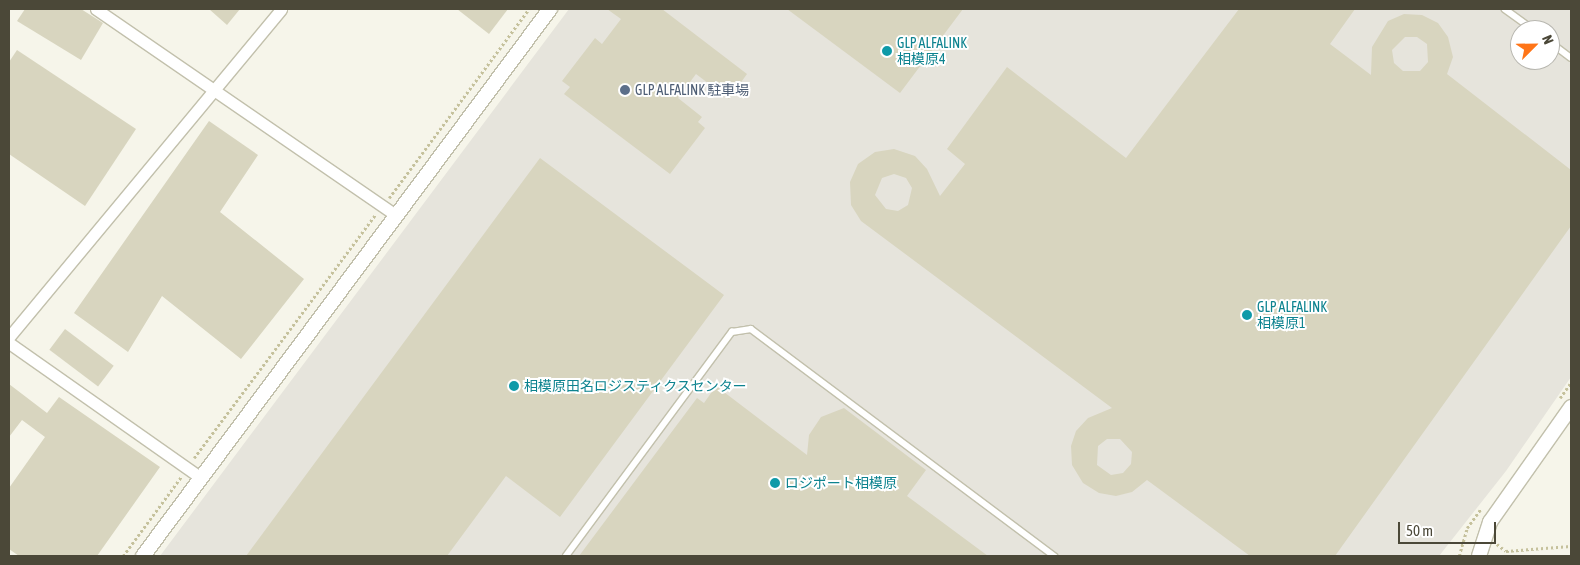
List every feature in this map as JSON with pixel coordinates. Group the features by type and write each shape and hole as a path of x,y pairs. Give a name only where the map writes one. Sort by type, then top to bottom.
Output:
{"street":[{"path":"96,9 396,215"},
{"path":"9,338 281,9"},
{"path":"143,556 550,9"},
{"path":"9,343 201,478"},
{"path":"1479,556 1490,522 1571,407"}],"lane":[{"path":"1506,9 1521,20"},
{"path":"1560,50 1571,58"},
{"path":"566,556 732,332 751,329 1054,556"}],"path":[{"path":"123,556 529,9"},
{"path":"1498,547 1506,552 1571,546"}],"shaded area":[{"path":"569,9 1571,9 1571,377 1506,471 1439,556 160,556"}],"building":[{"path":"25,9 81,9 103,23 81,60 17,21"},
{"path":"209,9 240,9 227,25"},
{"path":"457,9 508,9 489,34"},
{"name":"GLP ALFALINK 駐車場","path":"607,9 662,9 747,74 729,99 696,74 678,98 702,117 698,122 705,128 670,174 564,94 570,87 562,81 595,38 602,44 621,19"},
{"name":"GLP ALFALINK 相模原4","path":"787,9 963,9 900,93"},
{"name":"GLP ALFALINK 相模原1","path":"1239,9 1355,9 1330,44 1371,75 1372,47 1388,21 1404,14 1422,15 1438,23 1448,37 1453,57 1447,74 1571,170 1571,226 1335,556 1250,556 1147,480 1132,492 1116,496 1099,493 1083,483 1072,465 1071,446 1076,431 1088,418 1112,408 861,221 851,205 850,182 858,164 875,152 894,149 915,156 927,169 940,196 965,164 947,149 1007,67 1126,158","holes":["1405,37 1417,37 1427,44 1428,62 1420,71 1403,71 1394,63 1392,50","894,174 906,178 912,188 908,205 898,211 886,209 875,195 882,178","1107,439 1120,439 1132,452 1131,464 1123,473 1111,475 1097,465 1098,446"]},
{"path":"17,50 136,129 85,206 9,154 9,62"},
{"path":"209,121 258,155 220,212 304,279 241,359 162,296 128,352 74,313"},
{"name":"相模原田名ロジスティクスセンター","path":"540,158 724,295 560,517 506,476 447,556 246,556"},
{"path":"65,329 114,366 98,386 49,350"},
{"path":"9,384 47,413 59,397 160,467 97,556 19,556 9,549 9,488 45,437 22,420 9,437"},
{"name":"ロジポート相模原","path":"716,386 807,455 809,435 821,417 844,408 926,470 907,496 988,556 579,556 697,398 704,403"}],"place":[{"name":"GLP ALFALINK 相模原4","path":"887,51"},
{"name":"GLP ALFALINK 駐車場","path":"625,90"},
{"name":"GLP ALFALINK 相模原1","path":"1247,315"},
{"name":"相模原田名ロジスティクスセンター","path":"514,386"},
{"name":"ロジポート相模原","path":"775,483"}]}
